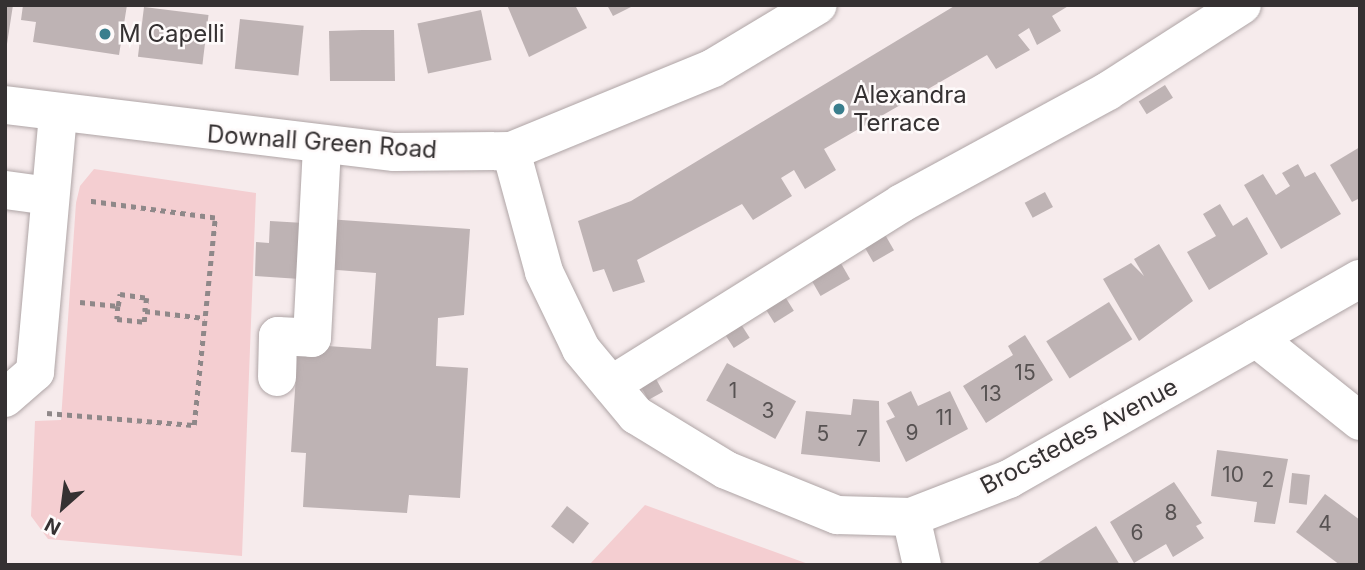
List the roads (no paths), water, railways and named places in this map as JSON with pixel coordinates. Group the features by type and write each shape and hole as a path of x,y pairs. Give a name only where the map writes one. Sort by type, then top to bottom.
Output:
{"street":[{"name":"Downall Green Road","path":"5,105 322,145 511,151 713,68 818,5"},
{"path":"611,385 902,204 1108,91 1242,5"},
{"path":"19,405 33,378 58,113"},
{"path":"277,377 278,336 312,338 322,145"},
{"name":"Brocstedes Avenue","path":"511,151 544,272 581,349 636,415 726,470 837,515 911,517 1009,479 1360,279"},
{"path":"5,190 49,196"},
{"path":"1256,338 1360,421"},
{"path":"911,517 922,565"}],"place":[{"name":"M Capelli","path":"105,34"},
{"name":"Alexandra Terrace","path":"839,109"}]}
